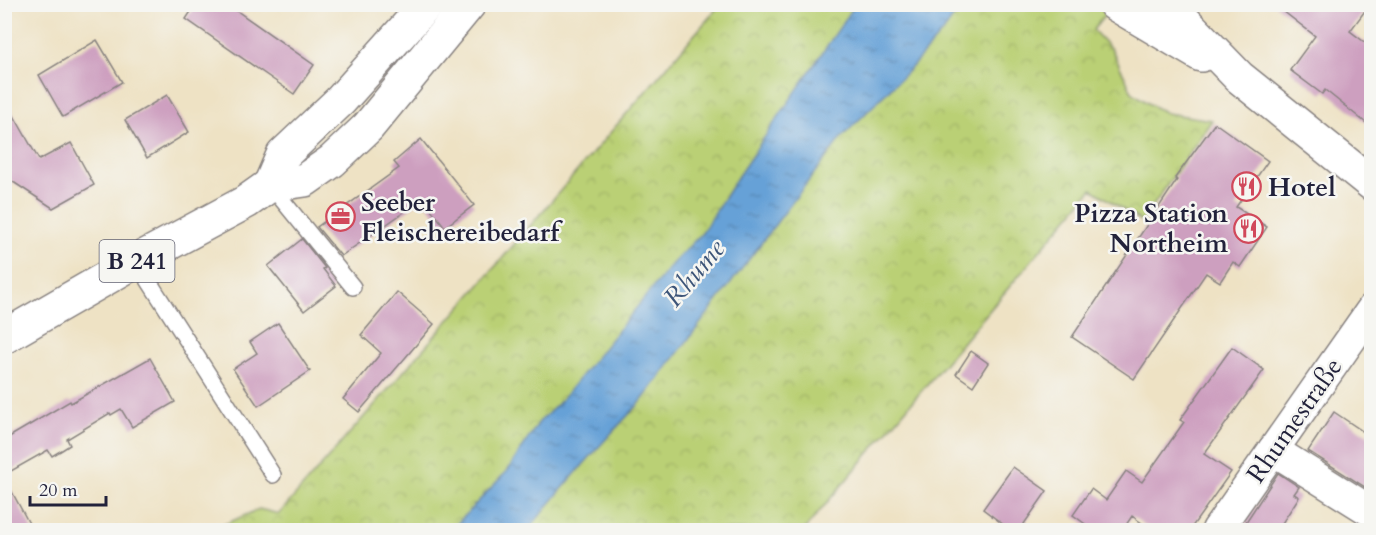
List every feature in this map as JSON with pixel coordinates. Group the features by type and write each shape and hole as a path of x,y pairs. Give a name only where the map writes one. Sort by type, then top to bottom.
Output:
{"main road":[{"path":"270,185 283,155 341,99 427,4"},
{"name":"B 241","path":"4,337 136,261 246,202 270,185 305,180 339,154 368,127 469,4"},
{"path":"1115,4 1239,77"},
{"path":"1168,4 1239,77 1371,184"}],"street":[{"name":"Rhumestraße","path":"1217,531 1371,309"},
{"path":"1273,450 1371,512"}],"lane":[{"path":"270,185 353,287"},
{"path":"136,261 273,475"}],"green space":[{"path":"719,5 1113,5 1093,30 1112,50 1132,92 1166,113 1212,120 1142,222 1092,189 804,530 212,530 259,509 279,514"}],"water":[{"name":"Rhume","path":"855,5 962,5 946,28 911,68 841,138 640,403 582,465 528,530 451,530 508,470 539,422 558,404 672,264 702,233 738,176"}],"building":[{"path":"196,4 227,4 314,65 294,94 186,19"},
{"path":"1274,4 1370,4 1350,31 1371,47 1371,127 1325,90 1322,94 1290,70 1315,36"},
{"path":"97,40 122,82 63,117 39,75"},
{"path":"167,95 189,132 147,158 125,120"},
{"path":"4,98 39,160 71,143 94,185 53,208 4,176"},
{"path":"1215,123 1268,161 1236,207 1267,227 1240,267 1233,262 1220,282 1206,273 1134,379 1072,337 1177,180 1175,178"},
{"path":"421,139 474,205 445,227 423,199 341,256 317,227 399,168 394,162"},
{"path":"302,239 336,286 304,311 268,266"},
{"path":"397,292 434,324 359,412 343,399 381,353 361,335"},
{"path":"278,323 310,371 258,406 233,369 257,353 250,342"},
{"path":"1232,347 1264,370 1204,454 1231,472 1189,531 1153,531 1132,516 1122,531 1095,531 1073,515 1091,489 1106,500 1126,471 1142,482 1184,422 1180,420"},
{"path":"971,351 988,363 973,386 956,374"},
{"path":"150,358 175,402 132,427 121,409 111,415 110,413 67,439 70,445 52,456 48,450 4,475 4,440"},
{"path":"1334,412 1371,437 1371,491 1308,451"},
{"path":"1013,467 1047,491 1019,531 1012,531 983,509"},
{"path":"1278,473 1299,487 1294,494 1299,497 1277,531 1240,531"},
{"path":"4,477 33,531 4,531"}],"place":[{"name":"Hotel","path":"1247,187"},
{"name":"Seeber Fleischereibedarf","path":"340,217"},
{"name":"Pizza Station Northeim","path":"1249,228"}]}
